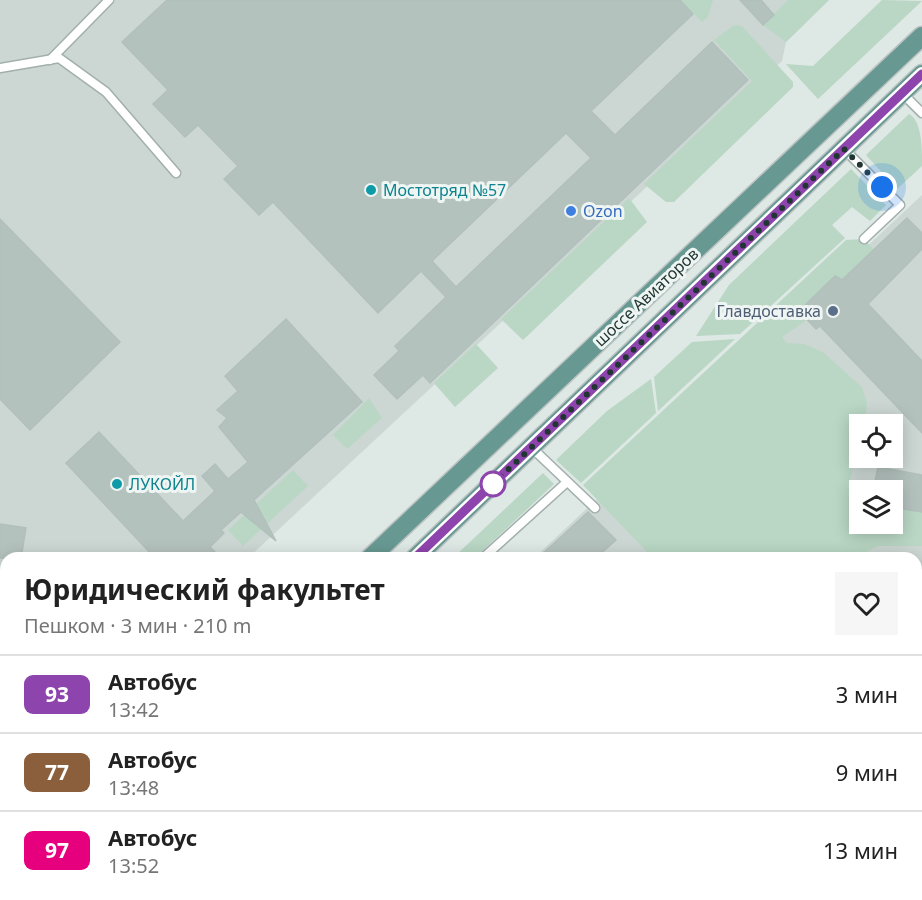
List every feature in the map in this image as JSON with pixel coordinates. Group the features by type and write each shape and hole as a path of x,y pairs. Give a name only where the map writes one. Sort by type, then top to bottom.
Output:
{"main road":[{"name":"шоссе Авиаторов","path":"376,552 922,36"},
{"name":"шоссе Авиаторов","path":"421,552 922,74"}],"lane":[{"path":"50,60 109,0"},
{"path":"0,68 59,58 106,92 176,173"},
{"path":"902,93 922,113"},
{"path":"844,149 900,205 864,238"},
{"path":"532,448 595,508"},
{"path":"490,552 567,482"},
{"path":"0,716 0,724"}],"shaded area":[{"path":"0,0 829,0 786,42 782,61 254,552 0,552"},
{"path":"922,195 922,552 540,552"}],"green space":[{"path":"681,0 713,0 708,17 702,22"},
{"path":"788,0 829,0 786,42 763,25"},
{"path":"882,0 922,1 818,99 786,64 813,66"},
{"path":"734,25 742,26 793,82 793,87 674,202 666,202 644,184 752,81 714,40"},
{"path":"909,114 919,129 922,166 897,189 866,155"},
{"path":"851,169 886,205 870,221 852,207 832,225 845,238 740,334 696,336 729,285"},
{"path":"629,198 647,222 523,340 501,319"},
{"path":"864,239 874,250 842,280 835,276 808,319 782,337 787,343 805,344 824,353 862,387 867,403 866,414 849,414 849,468 853,468 849,480 849,534 903,534 903,509 922,512 922,546 879,546 866,552 647,552 583,485 846,240"},
{"path":"735,339 658,411 654,377 692,342"},
{"path":"476,344 498,368 455,407 434,383"},
{"path":"651,379 656,413 581,483 556,460 607,411"},
{"path":"369,398 382,418 347,449 333,435"},
{"path":"293,470 308,486 243,546 228,530"},
{"path":"543,473 554,484 481,552 459,552"}],"building":[{"name":"Мостотряд №57","path":"167,0 680,0 693,14 591,111 615,135 712,42 748,80 430,383 423,375 397,399 374,375 399,351 395,346 446,297 421,271 378,313 273,202 259,215 224,179 238,166 198,125 185,137 153,104 168,90 122,42","holes":["566,133 591,158 456,287 432,261"]},
{"path":"740,0 761,0 774,15 763,25"},
{"path":"907,218 922,233 922,249 868,304 922,361 922,433 820,326 816,329 799,311 835,276 842,280"},
{"path":"0,219 120,342 30,430 0,399"},
{"path":"286,319 362,402 254,500 276,541 241,512 221,530 224,533 210,547 215,552 149,552 66,463 99,432 183,521 215,491 202,476 215,464 228,479 248,462 219,427 227,418 217,410 238,391 225,376"},
{"path":"878,468 922,475 922,512 903,509 903,480 875,480"},
{"path":"588,512 616,540 603,552 545,552"},
{"path":"0,524 26,528 22,552 0,552"}],"bus line":[{"name":"93","path":"421,552 922,74"}],"place":[{"name":"Мостотряд №57","path":"371,190"},
{"name":"Ozon","path":"571,211"},
{"name":"Главдоставка","path":"833,311"},
{"name":"ЛУКОЙЛ","path":"117,484"}],"route":[{"path":"493,484 844,149 882,187"}]}
